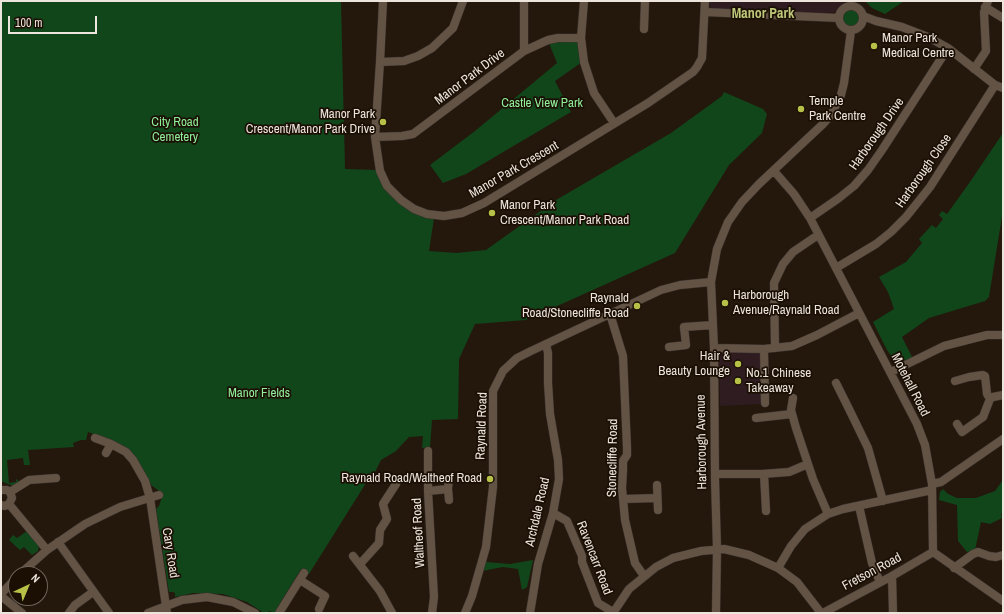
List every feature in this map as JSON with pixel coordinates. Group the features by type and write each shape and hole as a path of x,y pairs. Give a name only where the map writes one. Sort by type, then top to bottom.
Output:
{"street":[{"name":"Manor Park Crescent","path":"382,1 375,137 378,165 387,186 401,200 414,209 427,214 444,216 462,213 484,203 648,103 697,67 702,58 706,1"},
{"path":"380,62 404,61 418,56 432,48 453,28 463,1"},
{"path":"524,1 524,51"},
{"path":"584,1 581,38 584,62 594,93 614,123"},
{"path":"644,29 645,1"},
{"path":"852,4 860,10 863,16 862,24 859,28 847,30 841,26 839,18 843,9 852,4"},
{"path":"974,69 986,51 984,12 986,4 1003,18"},
{"path":"705,12 839,18"},
{"path":"863,16 876,21 902,27 928,37 948,48 999,87"},
{"name":"Harborough Avenue","path":"716,613 718,550 714,474 714,348 711,282 717,248 728,222 742,202 831,115 841,95 844,83 851,30"},
{"name":"Manor Park Drive","path":"375,137 413,134 524,51 548,40 558,38 581,38"},
{"name":"Harborough Drive","path":"810,218 854,186 868,170 948,48"},
{"name":"Harborough Close","path":"836,268 876,244 906,217 930,187 999,87"},
{"name":"Motehall Road","path":"774,171 794,194 810,218 917,424 925,445 932,487 933,552"},
{"path":"775,348 774,283 783,264 793,252 818,235"},
{"name":"Raynald Road","path":"465,613 472,596 486,547 490,524 493,487 493,391 503,371 509,364 520,356 661,290 680,285 711,282"},
{"path":"714,348 764,349 792,346 859,313"},
{"name":"Stonecliffe Road","path":"610,314 623,356 627,448 627,455 623,461 623,499 625,520 635,563 644,576"},
{"path":"669,347 686,345 684,327 713,325"},
{"path":"891,372 944,346 987,335 1003,335"},
{"name":"Archdale Road","path":"530,613 538,564 558,490 559,470 550,414 548,353 546,344"},
{"path":"764,349 766,403"},
{"path":"955,381 969,377 985,376 986,394 990,400"},
{"path":"836,383 868,448 883,501"},
{"path":"957,424 962,432 983,417 990,400 993,397 1003,395"},
{"path":"793,398 791,410 792,414 808,464 828,514"},
{"path":"756,418 792,414"},
{"name":"Cary Road","path":"95,438 126,452 133,460 145,481 150,498 167,609"},
{"path":"778,568 791,546 805,529 828,514 883,501 932,487 942,482 1003,439"},
{"path":"106,453 111,444"},
{"name":"Waltheof Road","path":"428,451 428,491 434,590 432,613"},
{"path":"714,474 764,474 789,472 808,464"},
{"path":"764,474 766,511"},
{"path":"10,492 28,480 56,478"},
{"path":"449,478 449,500"},
{"path":"360,564 379,543 380,530 387,519 383,504 396,484"},
{"path":"657,485 658,510"},
{"path":"428,491 448,489"},
{"path":"1,490 10,492"},
{"path":"10,492 12,498 5,504 47,550"},
{"path":"29,566 47,550 85,524 120,508 159,495"},
{"path":"623,499 658,498"},
{"path":"859,506 872,563 880,582"},
{"name":"Ravencarr Road","path":"553,512 567,521 582,556 582,562 598,603 613,613"},
{"path":"58,542 109,613"},
{"path":"613,613 629,590 656,567 673,558 701,551 728,549 759,559 778,568 797,582 822,613"},
{"path":"933,552 1003,601"},
{"name":"Fretson Road","path":"822,613 892,576 933,552"},
{"path":"954,568 978,552 996,557 1003,555"},
{"path":"353,556 380,591 391,612"},
{"path":"892,576 893,613"},
{"path":"279,613 302,577 326,596 319,609"},
{"path":"8,587 1,595 22,613"},
{"path":"69,613 75,605 93,592"},
{"path":"148,613 167,609 182,600 207,597 233,602 255,613"}],"shaded area":[{"path":"709,1 845,1 834,12 825,13 716,9 711,8"},
{"path":"763,351 763,404 720,406 719,355 721,352"}],"green space":[{"name":"Manor Fields","path":"1,1 341,1 345,169 376,170 397,202 434,218 429,251 456,253 486,250 556,200 671,133 722,96 724,92 763,109 767,114 762,133 729,165 675,253 526,320 475,324 459,359 458,419 432,420 430,447 422,448 423,436 409,437 396,451 381,460 372,478 366,483 309,574 301,569 274,613 270,611 264,613 247,602 223,594 193,593 175,597 175,593 169,592 156,509 159,506 162,497 158,490 151,485 140,464 105,438 88,432 86,440 73,443 74,447 28,450 30,465 24,465 23,458 7,460 9,483 16,482 16,479 19,481 13,486 1,481"},
{"path":"865,1 904,1 885,14 872,8"},
{"path":"851,10 857,12 859,18 857,24 851,26 845,24 843,18 845,12"},
{"name":"Castle View Park","path":"576,41 580,45 582,62 555,81 571,112 466,174 443,183 430,165 475,131 557,63 549,43"},
{"path":"1003,133 1003,210 989,297 985,301 929,318 902,337 914,361 896,363 887,350 873,322 894,309 888,292 879,277 906,262 922,243 919,239 932,225 936,228 943,219 939,215 942,211 947,214"},
{"path":"1003,480 1002,518 990,524 981,522 975,550 967,552 958,541 957,505 939,500 940,492 943,489 948,494 957,498 976,498 995,491"},
{"path":"27,531 39,545 38,551 32,555 24,547 20,550 9,540 13,535 17,538"},
{"path":"533,560 527,587 522,590 518,569 503,567 482,571 486,562 510,564"}],"place":[{"name":"Manor Park Medical Centre","path":"874,46"},
{"name":"Temple Park Centre","path":"801,109"},
{"name":"Manor Park Crescent/Manor Park Drive","path":"383,122"},
{"name":"Manor Park Crescent/Manor Park Road","path":"492,213"},
{"name":"Harborough Avenue/Raynald Road","path":"725,303"},
{"name":"Raynald Road/Stonecliffe Road","path":"637,306"},
{"name":"Hair & Beauty Lounge","path":"738,364"},
{"name":"No.1 Chinese Takeaway","path":"738,381"},
{"name":"Raynald Road/Waltheof Road","path":"490,479"}],"district":[{"name":"Manor Park","path":"763,14"}],"park label":[{"name":"City Road Cemetery","path":"175,130"}]}
